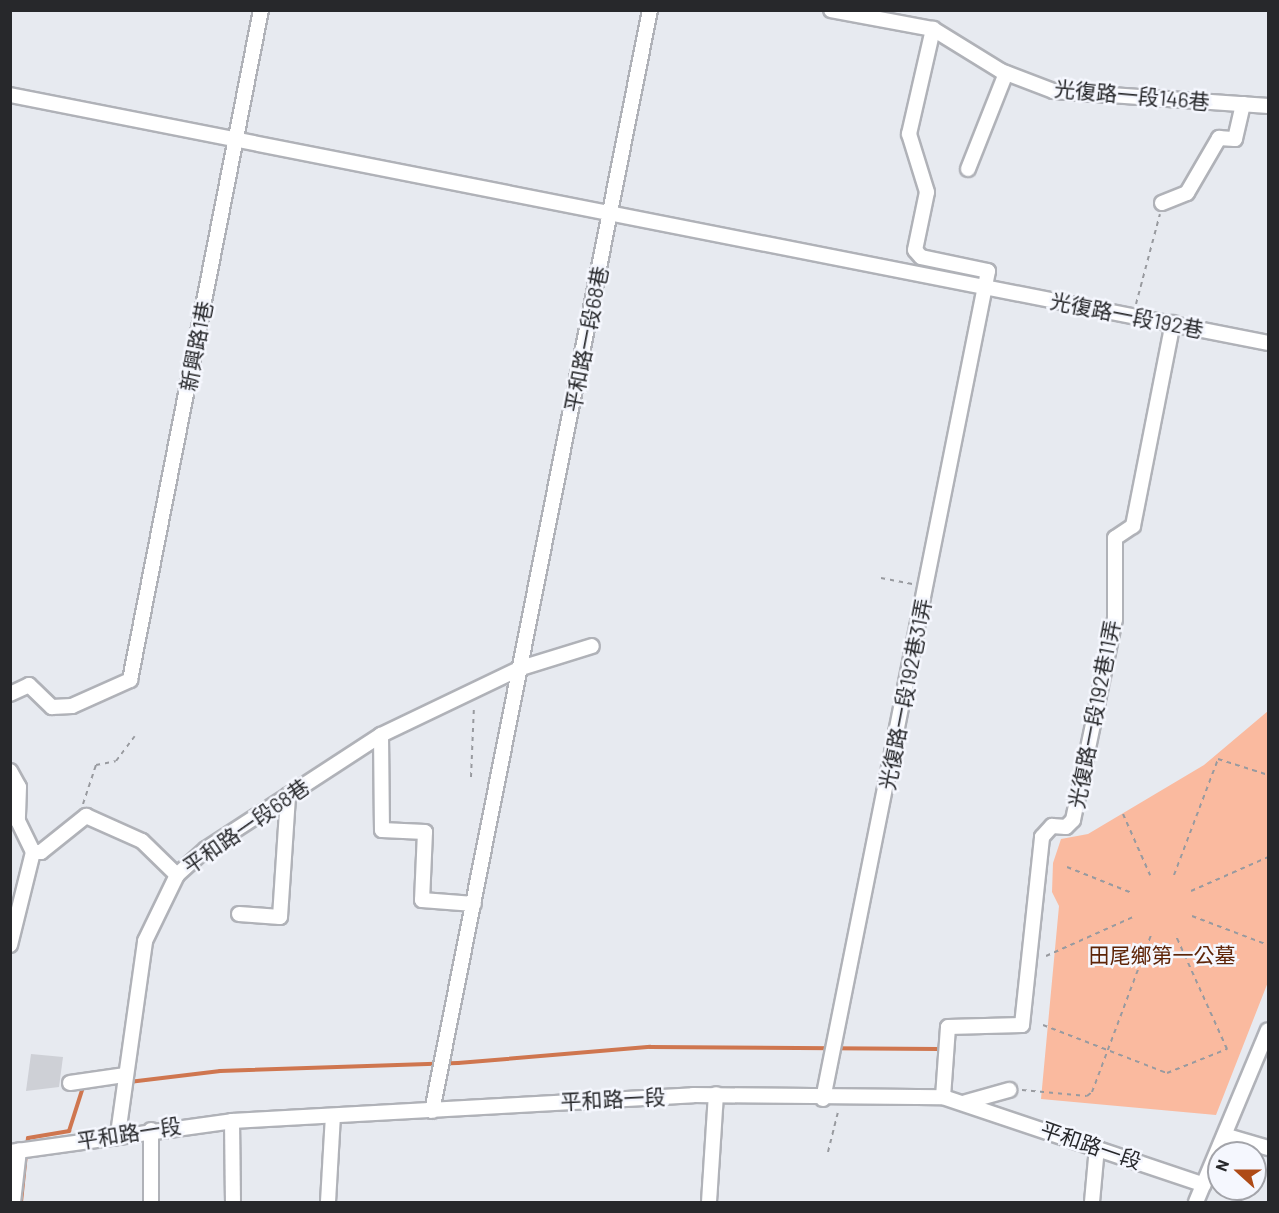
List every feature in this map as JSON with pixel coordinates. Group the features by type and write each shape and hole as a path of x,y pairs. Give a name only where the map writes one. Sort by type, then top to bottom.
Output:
{"street":[{"name":"新興路1巷","path":"10,694 29,685 52,707 72,706 130,680 261,10"},
{"name":"平和路一段68巷","path":"432,1111 650,10"},
{"name":"光復路一段146巷","path":"833,11 933,29 1006,73 1053,91 1269,106"},
{"path":"933,29 909,134 927,192 915,250 921,257 988,271 986,288"},
{"path":"968,169 1006,73"},
{"name":"光復路一段192巷","path":"10,95 1269,343"},
{"path":"1162,203 1193,185 1219,138 1235,139 1244,104"},
{"name":"光復路一段192巷31弄","path":"823,1100 986,288"},
{"name":"光復路一段192巷11弄","path":"943,1096 948,1027 1022,1025 1042,837 1052,826 1066,827 1073,820 1115,619 1115,538 1133,526 1173,323"},
{"path":"521,668 591,646"},
{"name":"平和路一段68巷","path":"118,1134 125,1075 150,921 177,875 206,849 381,735 521,668"},
{"path":"381,735 382,830 425,832 422,900 474,904"},
{"path":"10,771 20,787 18,821 33,852 10,945"},
{"path":"239,914 280,917 288,795"},
{"path":"33,852 41,852 86,816 142,842 177,875"},
{"path":"1196,1203 1227,1136 1269,1030"},
{"path":"70,1083 125,1075"},
{"path":"966,1102 1010,1090"},
{"path":"709,1203 716,1094"},
{"name":"平和路一段","path":"15,1151 118,1134 232,1121 716,1094 823,1100 943,1096 1097,1146 1204,1185"},
{"path":"328,1203 333,1116"},
{"path":"232,1121 233,1203"},
{"path":"151,1130 151,1203"},
{"path":"1227,1136 1269,1148"},
{"path":"1092,1203 1097,1146"},
{"path":"13,1203 15,1151"}],"path":[{"path":"1133,315 1162,203"},
{"path":"881,578 926,588"},
{"path":"471,777 473,691"},
{"path":"86,816 82,802 96,765 116,761 135,736"},
{"path":"1174,875 1218,759 1269,775"},
{"path":"1123,814 1150,874"},
{"path":"1191,891 1269,857"},
{"path":"1067,867 1132,893"},
{"path":"1192,916 1269,945"},
{"path":"1046,956 1133,917"},
{"path":"1010,1090 1087,1096 1108,1050 1151,934"},
{"path":"1043,1025 1167,1073 1227,1048 1175,934"},
{"path":"828,1152 840,1099"}],"green space":[{"name":"田尾鄉第一公墓","path":"1268,711 1268,982 1216,1115 1041,1099 1059,906 1052,892 1053,863 1061,839 1088,834 1204,765"}],"building":[{"path":"31,1054 63,1057 59,1087 26,1091"}],"waterway":[{"path":"129,1082 220,1071 458,1063 650,1047 939,1049"},
{"path":"27,1146 28,1138 69,1131 83,1087"},
{"path":"21,1202 26,1154"}]}
